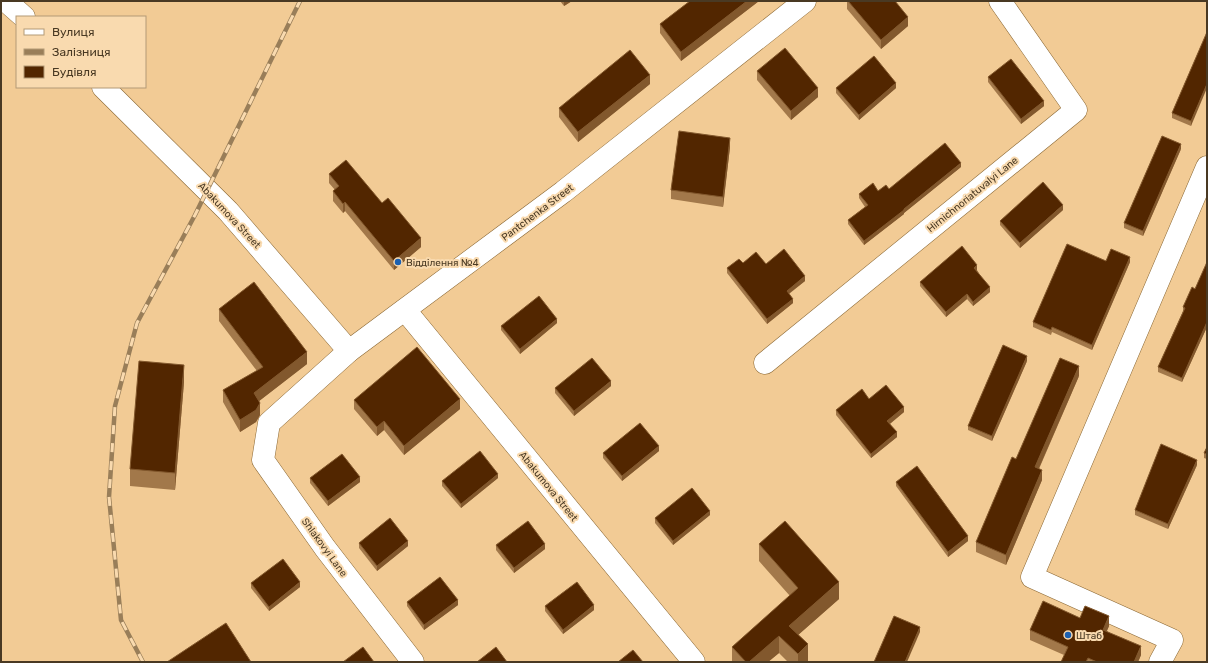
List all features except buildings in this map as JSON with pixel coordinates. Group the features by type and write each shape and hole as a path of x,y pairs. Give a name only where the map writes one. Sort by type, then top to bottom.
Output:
{"street":[{"path":"6,1 23,16"},
{"name":"Pantchenka Street","path":"269,423 349,351 563,192 805,1"},
{"name":"Hirnichnoriatuvalyi Lane","path":"765,363 1076,110 1000,1"},
{"name":"Abakumova Street","path":"104,88 228,211 349,351"},
{"path":"1160,662 1172,640 1032,577 1207,167"},
{"name":"Abakumova Street","path":"405,310 694,662"},
{"name":"Shlakovyi Lane","path":"269,423 263,460 325,548 413,662"}],"railway":[{"path":"143,662 121,620 109,497 115,406 137,323 195,215 300,1"}],"place":[{"name":"Відділення №4","path":"398,262"},
{"name":"Штаб","path":"1068,635"}]}
